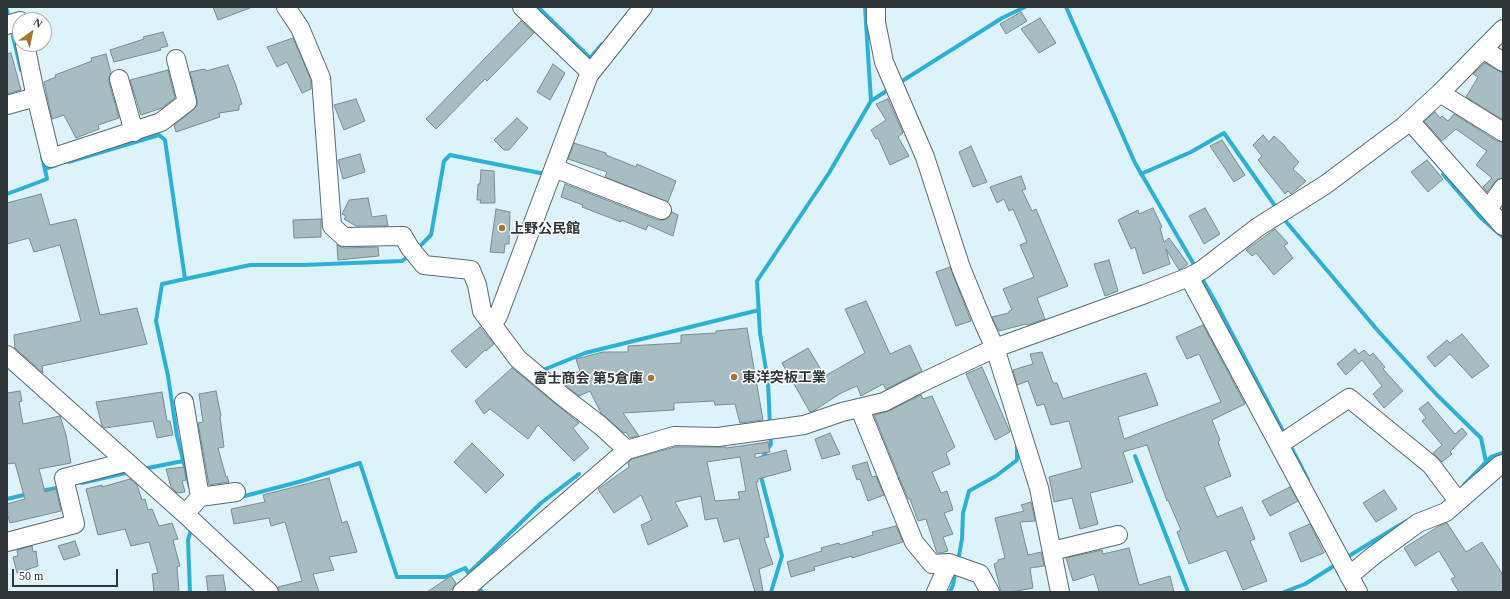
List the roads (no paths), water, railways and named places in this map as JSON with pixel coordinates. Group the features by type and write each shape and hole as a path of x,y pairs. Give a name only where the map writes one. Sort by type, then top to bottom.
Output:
{"street":[{"path":"286,7 300,28 321,78 332,226 344,237 403,236 424,265 471,270 477,285 482,311 495,320 518,359 601,426 627,450"},
{"path":"522,7 587,71"},
{"path":"495,320 554,168 587,71 642,7"},
{"path":"876,7 876,22 884,62 925,157 962,268 995,348 1039,488 1060,592"},
{"path":"462,592 627,450 674,436 718,437 804,425 842,412 884,402 995,348 1195,274 1258,227 1325,185 1410,121 1503,29"},
{"path":"1483,50 1503,62"},
{"path":"25,52 25,100 51,158 161,122 187,102 176,59"},
{"path":"119,79 134,132"},
{"path":"1440,93 1503,132"},
{"path":"1410,121 1503,226"},
{"path":"554,168 662,210"},
{"path":"1488,209 1503,188"},
{"path":"1195,274 1279,445 1358,592"},
{"path":"7,355 126,462 194,510 269,592"},
{"path":"1279,445 1349,398 1431,465 1458,501"},
{"path":"184,402 194,510"},
{"path":"860,408 914,542 932,564 949,563 980,574 990,592"},
{"path":"7,542 75,524 64,478 126,462"},
{"path":"1349,576 1372,556 1418,523 1446,512 1503,464"},
{"path":"194,510 236,492"},
{"path":"1052,551 1118,535"},
{"path":"936,592 949,563"}],"waterway":[{"path":"538,7 590,58 602,44"},
{"path":"865,7 871,101 891,88"},
{"path":"899,83 1002,18 1025,7"},
{"path":"1066,7 1135,163 1196,268"},
{"path":"7,10 9,19"},
{"path":"11,28 21,70"},
{"path":"770,426 768,382 760,333 757,281 829,173 871,101"},
{"path":"1141,174 1191,152 1224,133 1278,210"},
{"path":"68,162 159,135 165,140 185,279"},
{"path":"417,249 431,235 444,161 450,155 545,174"},
{"path":"7,194 47,179 42,156"},
{"path":"45,169 56,165"},
{"path":"1443,174 1481,218 1503,237"},
{"path":"1283,218 1379,332 1437,395 1481,438 1486,462"},
{"path":"190,487 177,436 168,376 156,321 162,284 250,265 303,265 402,261 410,255"},
{"path":"1200,275 1285,435"},
{"path":"541,368 543,370 585,353 759,310"},
{"path":"761,460 771,444 770,435"},
{"path":"958,561 962,539 963,513 969,491 996,476 1017,460 1017,443"},
{"path":"1289,443 1308,480"},
{"path":"1464,485 1491,457 1503,453"},
{"path":"1135,456 1188,592"},
{"path":"143,469 183,461"},
{"path":"241,497 302,481 360,463 397,577 445,577 465,568 472,578"},
{"path":"82,483 130,472"},
{"path":"760,473 782,556 771,592"},
{"path":"469,573 541,503 579,474"},
{"path":"41,491 62,487"},
{"path":"7,499 28,494"},
{"path":"1344,559 1407,521"},
{"path":"190,592 188,540 192,527"},
{"path":"1284,592 1305,584 1337,564"},
{"path":"950,592 956,569"},
{"path":"477,585 482,592"}],"place":[{"name":"上野公民館","path":"502,228"},
{"name":"東洋突板工業","path":"734,377"},
{"name":"富士商会 第5倉庫","path":"651,378"}]}
